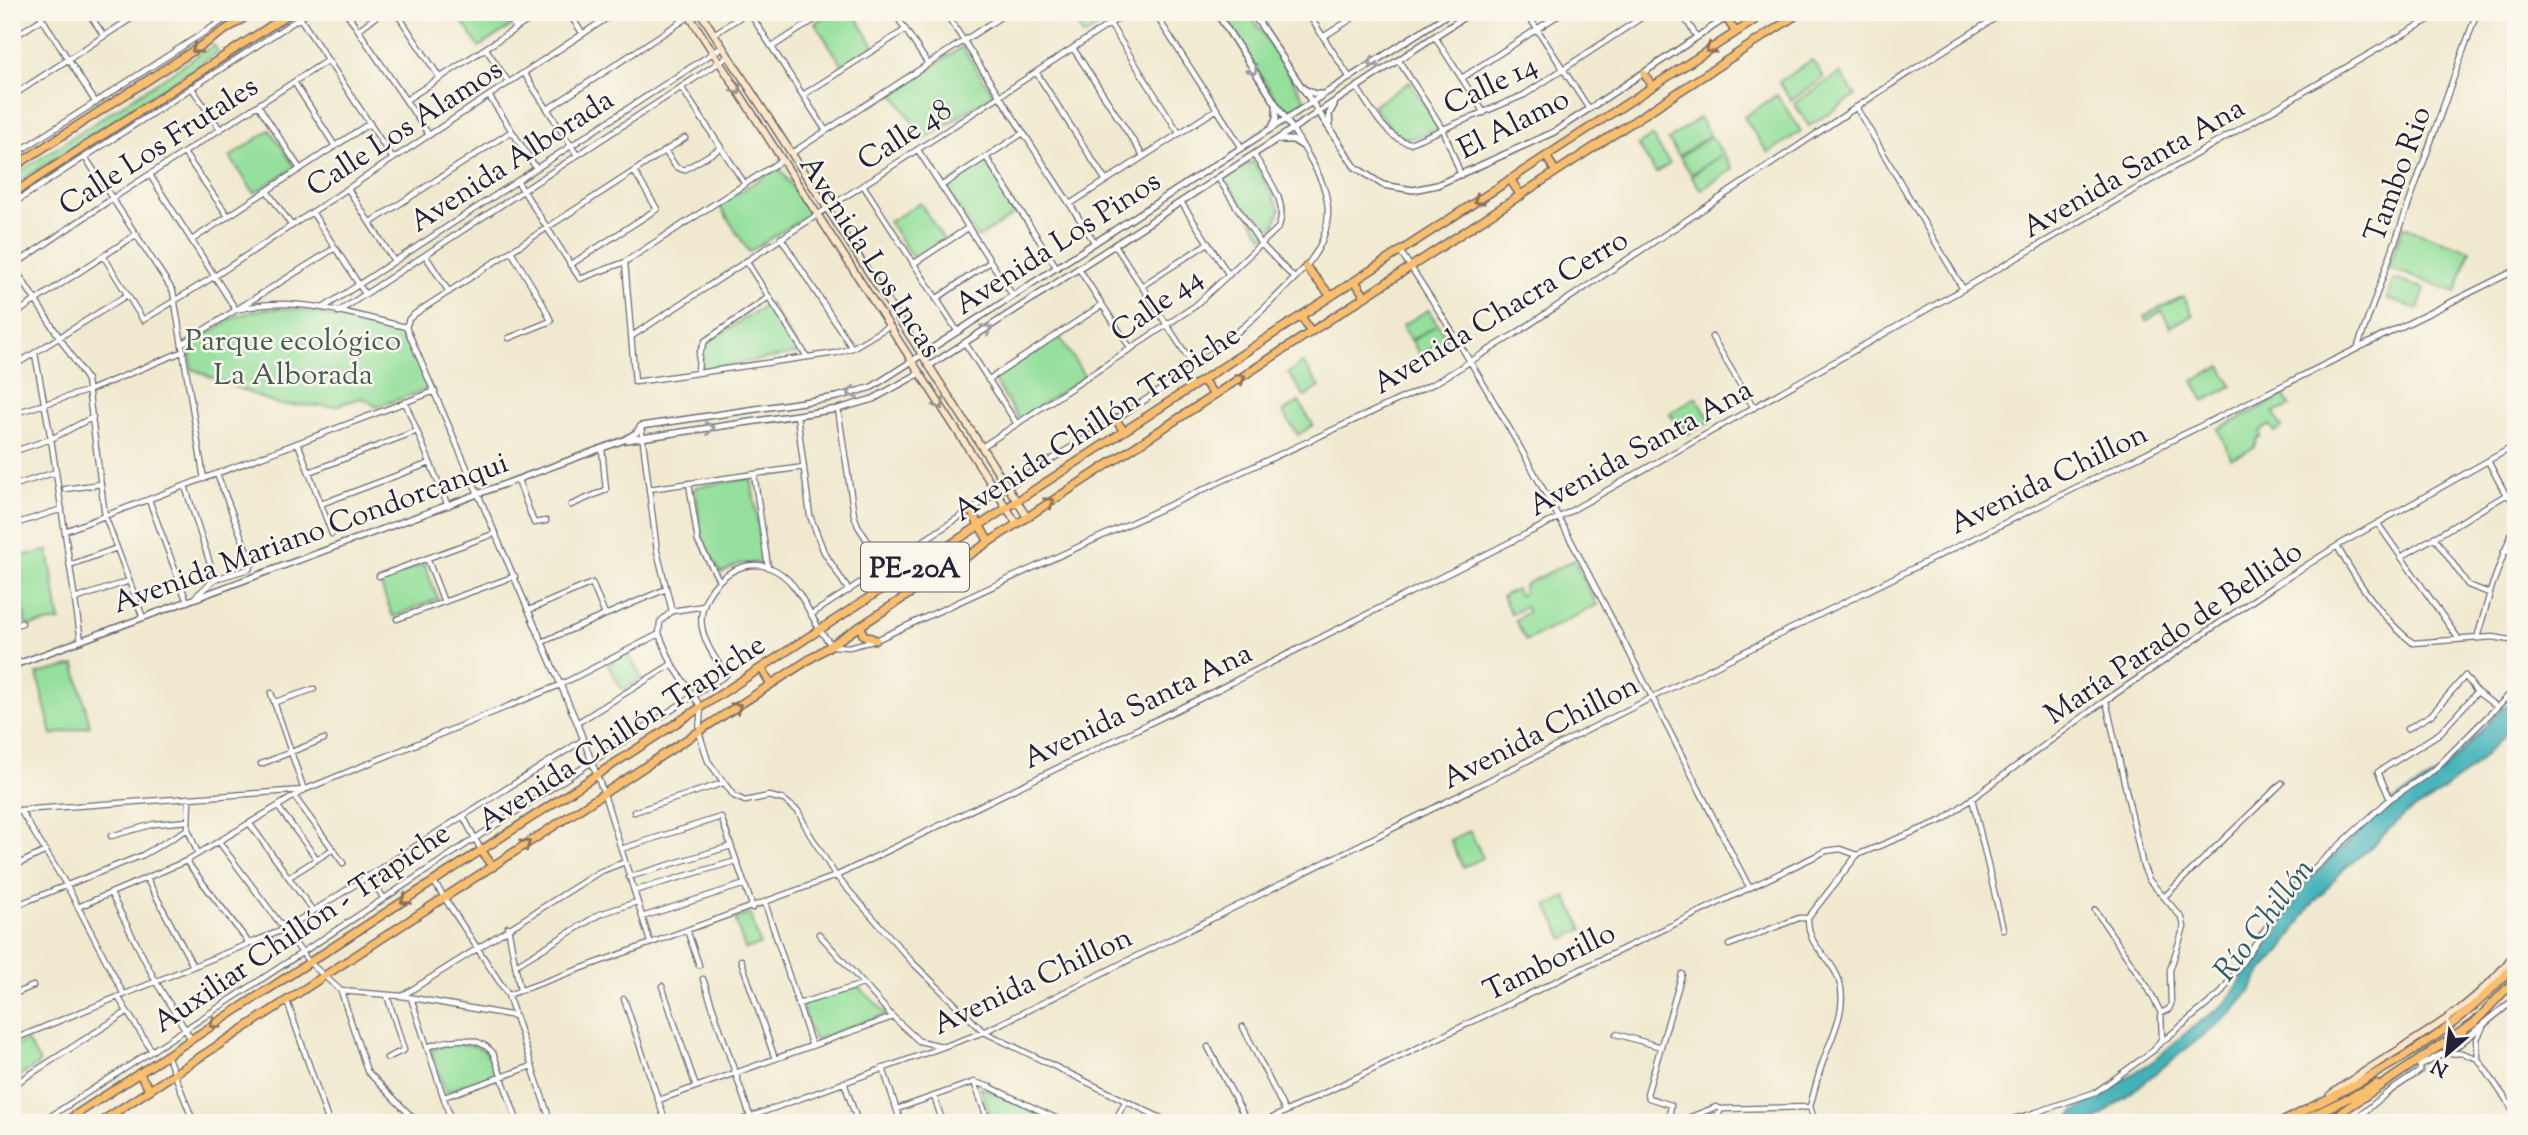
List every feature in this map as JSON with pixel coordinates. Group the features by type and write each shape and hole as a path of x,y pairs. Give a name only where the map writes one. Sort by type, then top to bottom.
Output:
{"main road":[{"path":"12,169 253,12"},
{"path":"12,194 292,12"},
{"name":"Avenida Los Incas","path":"700,12 1027,517"},
{"name":"Avenida Chillón Trapiche","path":"63,1123 1767,12"},
{"name":"Avenida Chillón Trapiche","path":"99,1123 1801,12"},
{"name":"Avenida Los Incas","path":"688,14 1017,524"},
{"path":"1726,18 1736,32"},
{"path":"1759,18 1769,33"},
{"path":"1684,66 1694,82"},
{"path":"1644,74 1653,86"},
{"path":"1546,156 1556,172"},
{"path":"1510,179 1521,195"},
{"path":"799,186 809,180"},
{"path":"1306,267 1331,296"},
{"path":"1354,281 1365,297"},
{"path":"1301,316 1311,332"},
{"path":"1203,380 1214,396"},
{"path":"1115,419 1124,431"},
{"path":"971,510 978,527 989,542"},
{"path":"940,551 951,567"},
{"path":"861,626 863,635 876,640"},
{"path":"761,668 771,684"},
{"path":"481,850 493,867"},
{"path":"2318,1103 2456,1014 2487,986 2516,952"},
{"path":"2280,1123 2353,1086 2444,1031 2481,1002 2516,962"},
{"path":"2325,1123 2474,1023 2514,982"},
{"path":"2297,1123 2395,1075 2420,1066"},
{"path":"139,1073 150,1090"}],"street":[{"path":"38,12 96,103"},
{"path":"88,12 104,36"},
{"path":"12,96 141,12"},
{"path":"12,156 236,12"},
{"path":"12,204 309,12"},
{"path":"346,12 429,135"},
{"path":"358,30 382,12"},
{"path":"396,12 440,78"},
{"path":"505,12 516,29"},
{"path":"406,100 541,12"},
{"path":"568,12 583,34"},
{"name":"Calle Los Alamos","path":"128,295 143,320 292,226 616,12"},
{"path":"714,34 749,12 826,131"},
{"path":"772,47 826,12"},
{"path":"894,12 928,64"},
{"path":"945,12 1095,243"},
{"path":"792,153 964,41 999,15 1008,12"},
{"name":"Calle 48","path":"632,336 1128,12"},
{"path":"1154,12 1242,149"},
{"path":"812,614 1007,486 1115,419 1225,344 1306,267 1317,251 1325,233 1328,201 1317,170 1216,12"},
{"name":"El Alamo","path":"1252,12 1355,167 1383,186 1399,190 1426,189 1531,144 1589,110 1735,12"},
{"path":"1258,22 1273,12"},
{"path":"1307,12 1350,78"},
{"path":"1323,37 1362,12"},
{"name":"Avenida Los Pinos","path":"641,426 837,397 872,387 1451,12"},
{"name":"Avenida Los Pinos","path":"929,366 1472,12"},
{"path":"1526,12 1589,110"},
{"path":"1462,78 1563,12"},
{"name":"Calle 14","path":"1357,88 1389,132 1403,142 1419,141 1524,95 1650,12"},
{"path":"1681,12 1697,37"},
{"name":"Avenida Chacra Cerro","path":"831,645 849,647 876,640 1435,383 1515,334 1856,107 2005,12"},
{"name":"Avenida Santa Ana","path":"508,995 836,876 1199,699 1560,517 1964,289 2442,12"},
{"name":"Tambo Rio","path":"2356,350 2477,12"},
{"path":"548,109 688,14"},
{"path":"300,18 393,159"},
{"path":"12,38 42,19"},
{"path":"1110,24 1180,133"},
{"path":"803,95 905,30"},
{"path":"1435,37 1484,113"},
{"path":"1410,39 1417,49"},
{"name":"Avenida Alborada","path":"323,308 722,47"},
{"path":"485,48 509,83"},
{"path":"1073,48 1143,156"},
{"name":"Avenida Alborada","path":"338,312 729,56"},
{"name":"Calle Los Frutales","path":"13,265 328,60"},
{"path":"1399,61 1443,130 1461,175"},
{"path":"1036,72 1106,180"},
{"path":"524,73 577,155"},
{"path":"294,82 335,146"},
{"path":"1299,84 1315,94 1331,91"},
{"path":"191,87 220,130"},
{"path":"681,87 745,184"},
{"path":"489,96 536,169"},
{"path":"1333,135 1329,114 1339,99"},
{"path":"1267,132 1276,119 1277,108 1274,101"},
{"path":"258,105 300,169"},
{"path":"1856,107 1964,289"},
{"path":"1070,204 1217,109"},
{"path":"192,240 370,123"},
{"path":"370,223 512,131"},
{"path":"941,186 1023,133"},
{"path":"650,942 604,793 577,723 406,327 409,319 416,313 685,138"},
{"path":"1274,142 1289,139 1301,145"},
{"path":"665,151 676,167 684,170 721,148"},
{"path":"918,150 1013,297"},
{"path":"184,153 228,216"},
{"name":"Calle 44","path":"982,447 1195,306 1278,228 1283,214 1280,200 1254,155"},
{"path":"85,158 166,279 175,301 204,479"},
{"path":"986,158 1056,268"},
{"path":"517,181 580,279 625,262 782,160"},
{"path":"570,265 657,209 634,171"},
{"path":"150,175 236,310"},
{"path":"1218,178 1261,244 1294,278"},
{"path":"1195,179 1201,189"},
{"path":"863,185 958,333"},
{"path":"348,189 394,261"},
{"path":"267,191 292,226"},
{"path":"1181,202 1229,275"},
{"path":"312,212 365,294"},
{"path":"913,264 968,228"},
{"path":"12,316 137,234"},
{"path":"781,239 852,348"},
{"path":"1142,286 1208,243"},
{"path":"1115,245 1193,365"},
{"path":"183,343 335,248"},
{"path":"509,338 551,321 511,251"},
{"path":"1400,251 1470,360 1560,517 1749,887"},
{"path":"425,255 449,292"},
{"path":"12,367 128,295 104,257"},
{"path":"746,261 807,357"},
{"path":"625,262 635,382 852,348 890,326"},
{"path":"936,299 990,262"},
{"path":"13,265 87,380 105,516 143,618"},
{"path":"1079,269 1130,349"},
{"name":"Avenida Chillon","path":"733,1123 984,1032 2516,270"},
{"path":"698,373 699,354 705,341 769,297"},
{"path":"236,310 257,304 304,304 406,327"},
{"path":"988,380 1102,305"},
{"path":"1712,337 1754,408"},
{"path":"965,343 1017,424"},
{"path":"931,350 938,361"},
{"path":"12,414 90,390 184,351"},
{"path":"35,354 51,439 81,641"},
{"path":"642,438 838,409 873,399 919,373"},
{"path":"65,531 435,391"},
{"path":"405,402 448,506"},
{"path":"838,409 854,515 858,526 885,568"},
{"path":"797,415 810,516 816,535 849,591"},
{"path":"12,452 51,439 93,417"},
{"path":"641,426 657,551 672,611"},
{"name":"Avenida Mariano Condorcanqui","path":"12,666 518,481 624,440 636,433 641,426"},
{"path":"309,472 416,431"},
{"name":"Avenida Mariano Condorcanqui","path":"624,440 642,438"},
{"path":"298,443 332,534"},
{"name":"María Parado de Bellido","path":"1857,855 1943,820 2106,701 2274,586 2337,546 2516,446"},
{"path":"571,505 606,491 601,449"},
{"path":"2488,461 2506,495 2516,500"},
{"path":"321,504 430,463"},
{"path":"649,489 804,467"},
{"path":"12,486 56,472"},
{"path":"149,500 190,601 215,579 249,569 252,564 217,474"},
{"path":"754,474 768,568"},
{"path":"518,481 534,523 546,521"},
{"path":"689,483 698,542 719,580"},
{"path":"65,489 101,484"},
{"path":"185,486 215,579"},
{"path":"2401,557 2506,495"},
{"path":"12,524 62,509"},
{"path":"2477,638 2489,593 2516,521"},
{"path":"2378,524 2459,639"},
{"path":"379,576 496,533"},
{"path":"2434,537 2468,585 2489,593"},
{"path":"2337,546 2349,567 2398,631 2413,643 2493,637 2516,641"},
{"path":"70,565 117,548"},
{"path":"2504,551 2516,553"},
{"path":"427,558 444,602"},
{"path":"831,645 793,586 768,568 741,567 719,580 704,606 672,611 660,622 659,634 672,664 701,707 699,732 708,761 734,796 745,801 769,796 783,800 798,811 808,833 836,876 913,963 984,1032 1171,1123"},
{"path":"397,619 515,576"},
{"path":"75,599 129,581"},
{"path":"529,610 592,583 605,615"},
{"path":"542,642 666,589"},
{"name":"Auxiliar Chillón - Trapiche","path":"40,1123 591,760 726,675 706,643 701,623 704,606"},
{"path":"12,626 22,623"},
{"path":"78,907 186,861 304,790 560,685 659,634"},
{"path":"577,723 672,664"},
{"path":"2407,729 2431,715 2464,675 2477,692 2497,706"},
{"path":"1995,1123 2096,1092 2134,1066 2220,994 2290,891 2390,799 2434,770 2516,688"},
{"path":"274,702 314,689"},
{"path":"2390,799 2378,772 2440,733 2477,692"},
{"path":"271,693 304,790"},
{"path":"2106,701 2143,866 2149,880 2182,918 2184,927 2170,970 2171,1004 2169,1009 2161,1013"},
{"path":"261,764 324,739"},
{"path":"12,1040 285,929 583,740"},
{"path":"634,812 723,783"},
{"path":"2164,897 2282,783"},
{"path":"12,815 20,810 304,790"},
{"path":"188,798 188,829 198,854"},
{"path":"1972,798 2003,929"},
{"path":"297,800 343,863"},
{"path":"278,807 317,859"},
{"path":"20,810 67,886 127,1012 152,1051"},
{"path":"463,816 481,850"},
{"path":"621,849 721,817 753,908"},
{"path":"111,836 154,824 188,821"},
{"path":"250,824 313,911"},
{"path":"12,906 143,855 188,829"},
{"path":"219,842 309,962 341,991 367,1071 411,1116"},
{"path":"629,877 731,846"},
{"path":"289,877 333,849"},
{"name":"Tamborillo","path":"1262,1123 1826,851 1840,849 1857,855"},
{"path":"12,867 46,851"},
{"path":"1819,1123 1810,1107 1835,1029 1842,997 1832,962 1813,944 1808,918 1857,855"},
{"path":"186,861 249,943"},
{"path":"634,891 736,861"},
{"path":"402,996 599,872 625,862"},
{"path":"369,876 383,897"},
{"path":"147,879 193,966"},
{"path":"433,881 508,995 551,1123"},
{"path":"642,917 745,884"},
{"path":"111,894 156,982 191,1039"},
{"path":"516,965 600,914 637,902"},
{"path":"765,903 811,1046"},
{"path":"2095,910 2148,988 2161,1013 2163,1032 2158,1045"},
{"path":"1729,945 1799,918 1808,918"},
{"path":"509,927 520,990"},
{"path":"687,930 699,965"},
{"path":"819,934 893,1017 919,1041 943,1046"},
{"path":"741,960 775,1059"},
{"path":"1682,974 1647,1094 1671,1105 1669,1118 1673,1123 1716,1107 1810,1107"},
{"path":"703,979 750,1116"},
{"path":"798,1004 863,984"},
{"path":"12,995 33,986"},
{"path":"662,986 696,1087"},
{"path":"341,991 402,996 515,1016"},
{"path":"387,995 404,1050 387,1058"},
{"path":"411,998 452,1123"},
{"path":"2351,1123 2387,1093 2420,1071 2420,1066 2483,1027 2516,998"},
{"path":"624,999 666,1123"},
{"path":"287,1000 329,1123"},
{"path":"12,1086 127,1012"},
{"path":"659,1100 893,1017"},
{"path":"1243,1027 1285,1111"},
{"path":"2483,1027 2477,1039 2478,1059 2516,1115"},
{"path":"1616,1034 1661,1047"},
{"path":"427,1047 454,1039 481,1043 494,1054 518,1123"},
{"path":"1208,1047 1248,1123"},
{"path":"2443,1054 2462,1053 2478,1059"},
{"path":"167,1055 194,1123"},
{"path":"443,1097 532,1066"},
{"path":"883,1068 901,1123"},
{"path":"844,1082 857,1123"},
{"path":"897,1109 974,1082 1066,1123"},
{"path":"974,1082 989,1123"},
{"path":"934,1096 943,1123"},
{"path":"1114,1123 1125,1102"},
{"path":"1696,1123 1719,1114 1721,1109"},
{"path":"52,1115 57,1123"}],"green space":[{"path":"456,12 502,12 511,26 479,47"},
{"path":"832,12 853,12 874,46 842,65 815,23"},
{"path":"1068,12 1121,12 1084,36"},
{"path":"1219,12 1249,12 1307,103 1287,116"},
{"path":"214,45 218,52 12,186 12,177"},
{"path":"962,47 993,94 924,140 893,93"},
{"path":"1812,60 1824,78 1791,100 1779,82"},
{"path":"1840,73 1856,96 1809,126 1794,103"},
{"path":"1410,82 1439,128 1407,138 1395,132 1373,106"},
{"path":"1777,95 1801,131 1768,153 1744,117"},
{"path":"1699,118 1710,135 1679,156 1668,140"},
{"path":"270,130 295,167 254,193 230,157"},
{"path":"1652,136 1670,164 1656,173 1638,145"},
{"path":"1711,136 1733,169 1701,190 1691,176 1721,155 1691,174 1680,157"},
{"path":"985,161 1018,212 978,238 945,186"},
{"path":"1253,161 1280,209 1275,225 1263,237 1226,179"},
{"path":"779,167 810,214 749,252 719,205"},
{"path":"920,203 944,240 914,260 889,222"},
{"path":"2403,227 2470,250 2456,292 2388,268"},
{"path":"2394,279 2425,289 2418,309 2387,299"},
{"path":"2183,296 2193,315 2170,327 2162,311 2146,321 2144,316"},
{"path":"769,303 801,353 703,369 702,353 708,342"},
{"name":"Parque ecológico La Alborada","path":"264,309 299,309 401,334 409,341 429,389 376,407 361,398 335,406 279,405 192,369 189,345 237,316"},
{"path":"1428,310 1447,338 1420,355 1412,341 1435,326 1411,340 1402,326"},
{"path":"1059,336 1085,377 1019,419 993,379"},
{"path":"1303,363 1320,387 1305,397 1288,373"},
{"path":"2221,366 2232,386 2204,401 2193,381"},
{"path":"2284,396 2290,406 2274,413 2282,428 2275,432 2270,425 2260,432 2261,436 2253,449 2231,458 2218,429"},
{"path":"1696,397 1711,421 1688,434 1683,425 1678,427 1670,413"},
{"path":"1299,402 1313,425 1298,435 1283,412"},
{"path":"751,478 764,563 739,564 721,573 702,541 695,487"},
{"path":"48,551 60,621 26,626 14,557"},
{"path":"1574,560 1597,605 1526,641 1515,620 1528,612 1525,607 1511,614 1502,596 1516,589 1519,595 1524,593 1524,585"},
{"path":"424,564 438,599 393,617 379,581"},
{"path":"628,654 642,678 623,690 608,665"},
{"path":"75,665 90,726 52,735 37,674"},
{"path":"1470,831 1483,858 1463,867 1450,840"},
{"path":"1566,897 1583,929 1564,939 1547,906"},
{"path":"750,914 760,945 745,949 735,919"},
{"path":"858,986 887,1014 814,1040 801,1005"},
{"path":"27,1041 40,1063 12,1081 12,1046"},
{"path":"454,1043 483,1050 497,1074 445,1092 431,1050"},
{"path":"980,1087 1046,1117 1043,1123 993,1123"}],"water":[{"path":"2516,700 2516,723 2471,769 2431,800 2405,814 2344,869 2309,908 2284,947 2264,969 2233,1012 2092,1123 2065,1123 2075,1112 2112,1086 2152,1062 2225,1004 2260,953 2279,931 2311,877 2381,812 2401,796 2442,772 2501,709"}],"water label":[{"name":"Río Chillón","path":"2263,919"}]}
